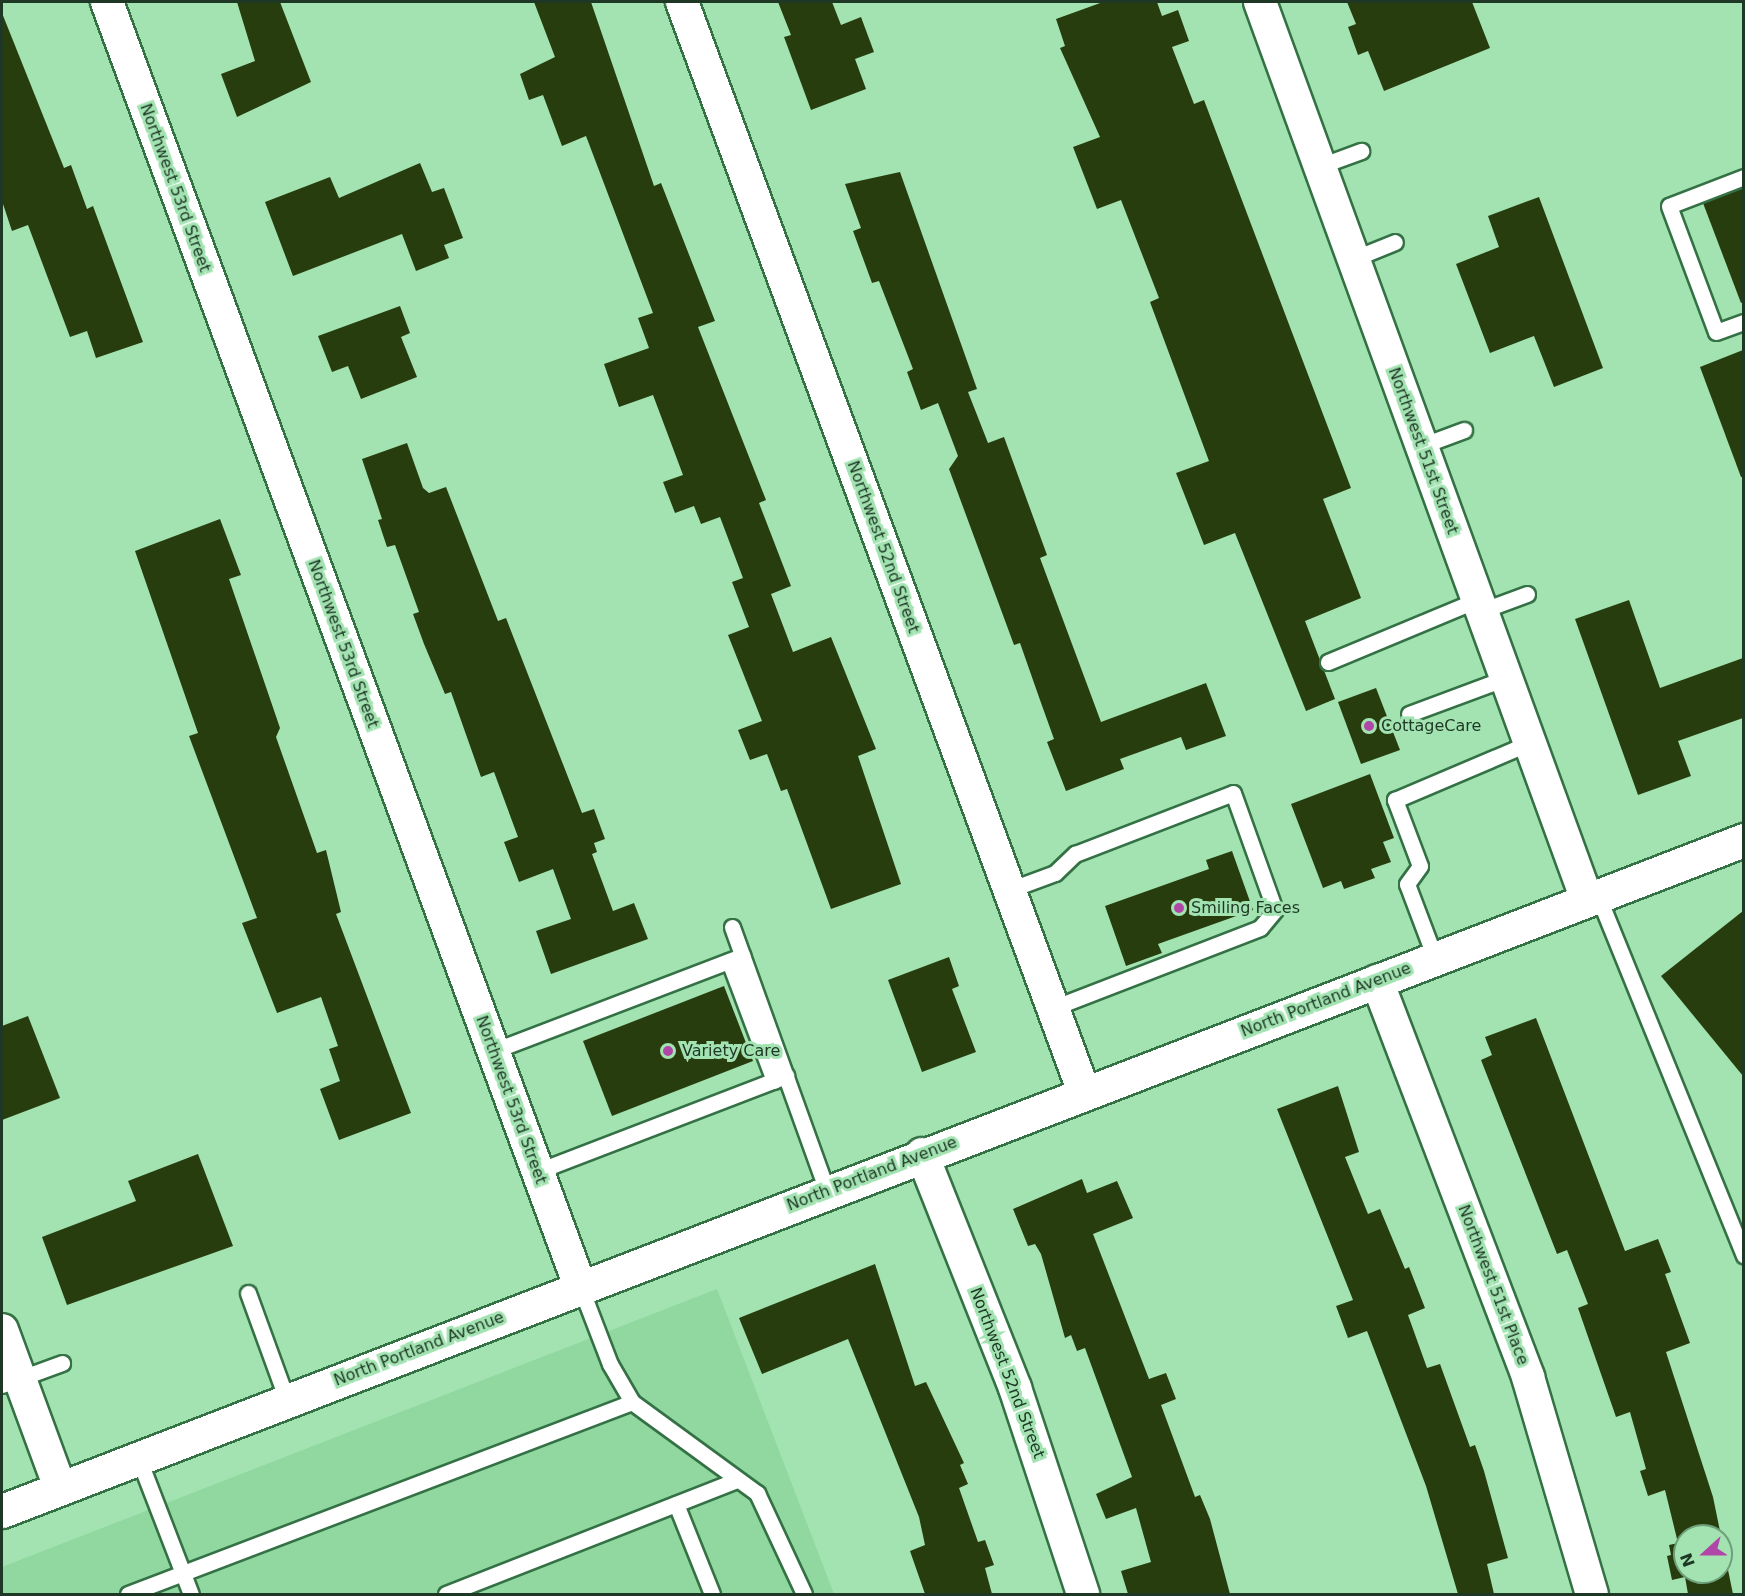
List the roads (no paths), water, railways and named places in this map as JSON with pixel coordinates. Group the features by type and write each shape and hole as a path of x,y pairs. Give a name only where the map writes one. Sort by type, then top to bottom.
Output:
{"main road":[{"name":"North Portland Avenue","path":"2,1510 1743,840"}],"street":[{"name":"Northwest 53rd Street","path":"107,2 580,1286"},
{"name":"Northwest 52nd Street","path":"682,2 1084,1092"},
{"name":"Northwest 51st Street","path":"1260,2 1529,743 1592,898"},
{"name":"Northwest 51st Place","path":"1377,981 1528,1377 1592,1594"},
{"name":"Northwest 52nd Street","path":"922,1155 1014,1388 1083,1594"},
{"path":"2,1330 10,1382 60,1488"}],"lane":[{"path":"1320,166 1361,151"},
{"path":"1743,177 1669,206 1716,332 1743,322"},
{"path":"1353,259 1395,242"},
{"path":"1421,446 1464,430"},
{"path":"1328,662 1479,605 1527,594"},
{"path":"1409,714 1506,678"},
{"path":"1435,958 1407,884 1420,866 1395,800 1529,743"},
{"path":"1009,890 1055,873 1076,854 1233,793 1275,910 1260,928 1053,1008"},
{"path":"1592,898 1743,1256"},
{"path":"732,927 736,958 780,1078 827,1191"},
{"path":"494,1051 736,958"},
{"path":"538,1171 780,1078"},
{"path":"580,1286 610,1364 632,1402 757,1493 771,1514 804,1594"},
{"path":"248,1293 287,1400"},
{"path":"10,1382 62,1363"},
{"path":"128,1594 632,1402"},
{"path":"138,1457 191,1594"},
{"path":"446,1594 737,1480"},
{"path":"676,1504 712,1594"}],"place":[{"name":"CottageCare","path":"1369,726"},
{"name":"Smiling Faces","path":"1179,908"},
{"name":"Variety Care","path":"668,1051"}]}
